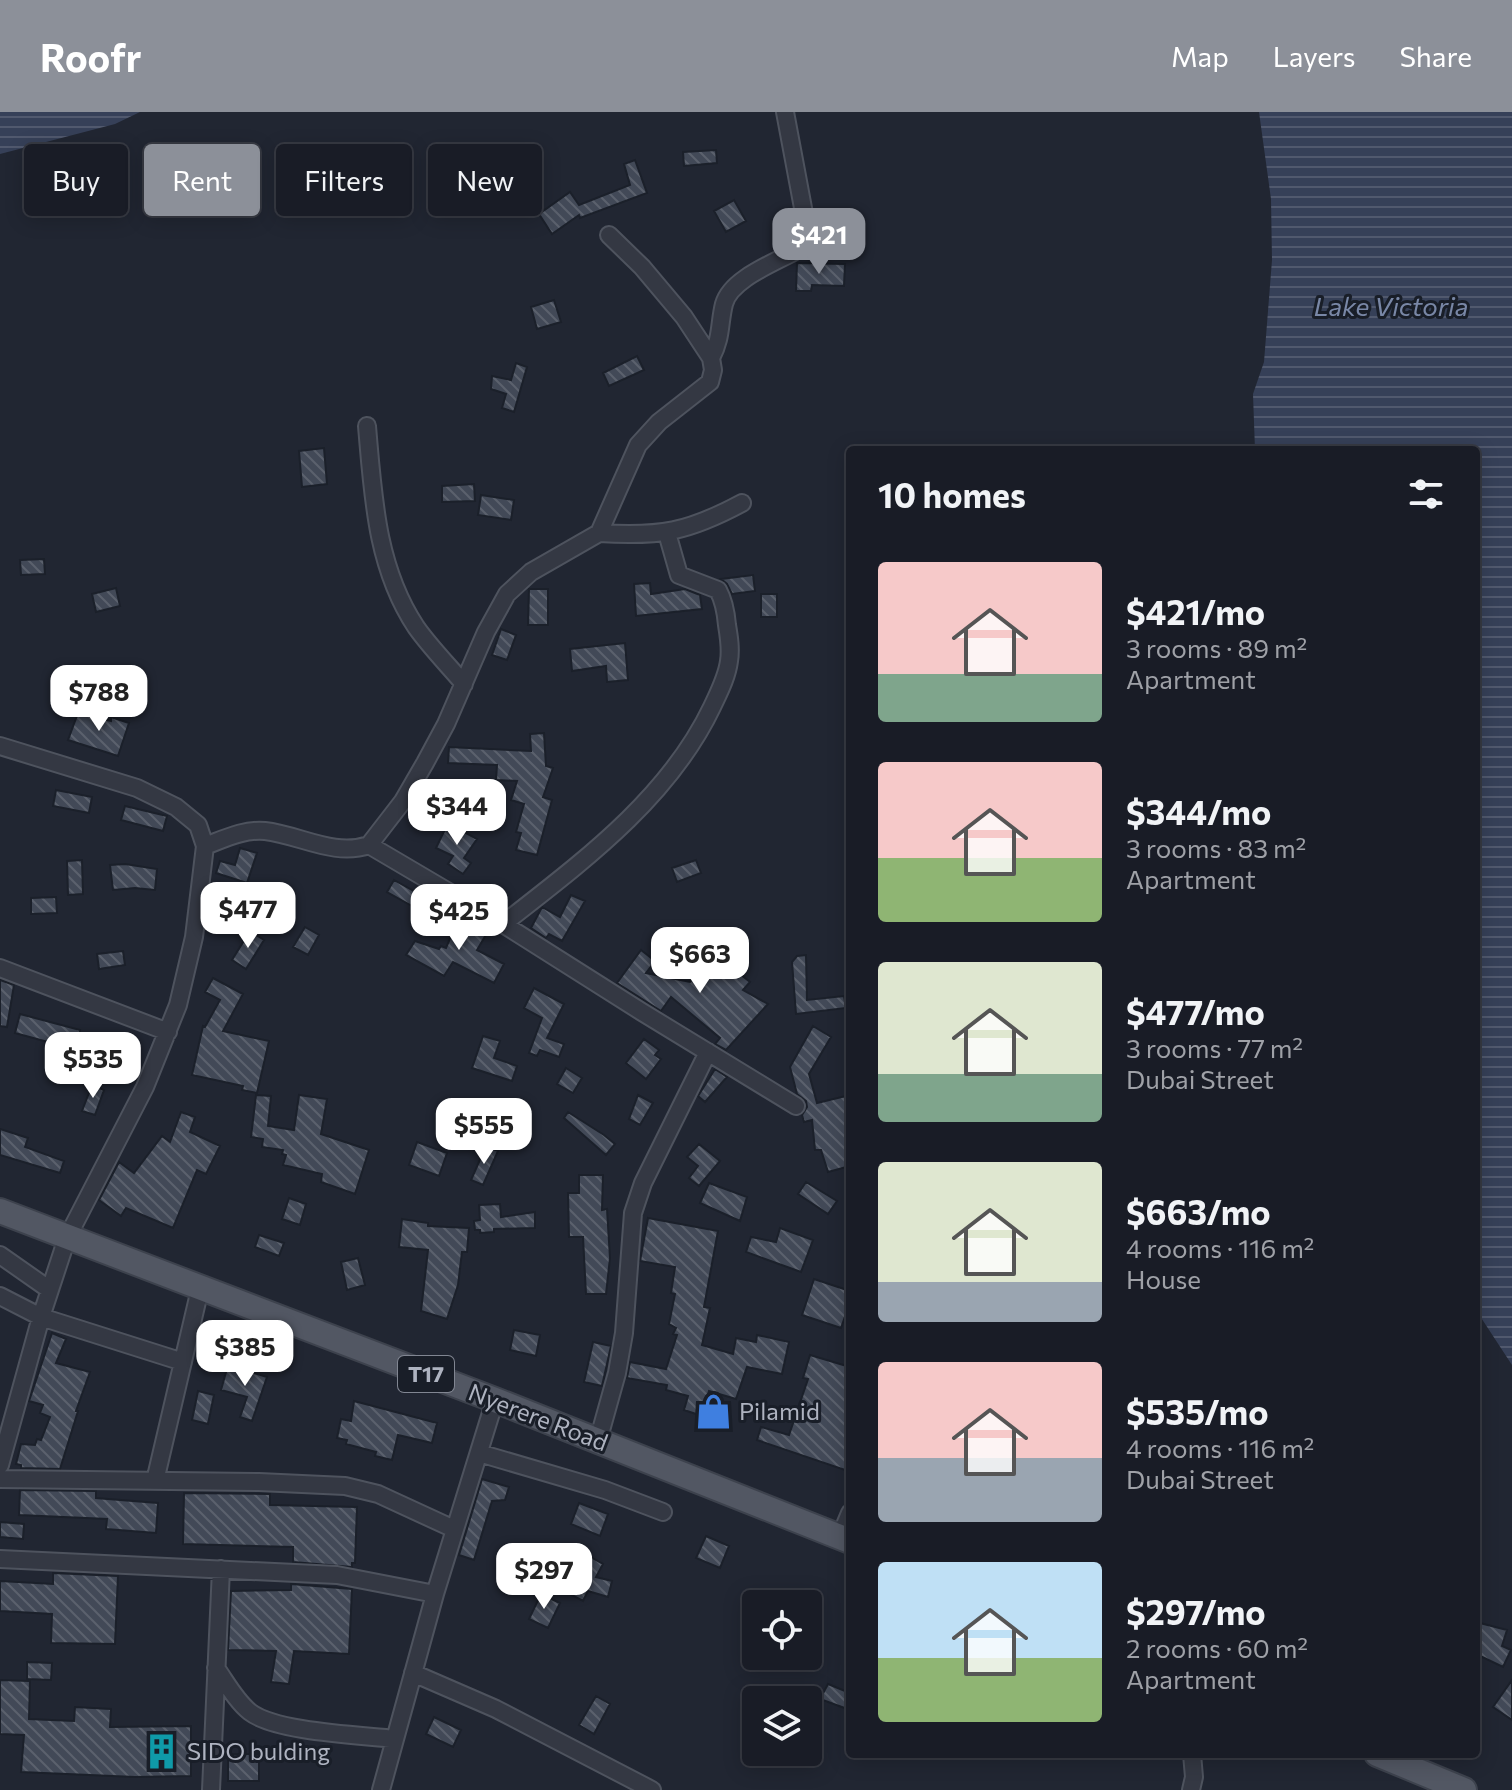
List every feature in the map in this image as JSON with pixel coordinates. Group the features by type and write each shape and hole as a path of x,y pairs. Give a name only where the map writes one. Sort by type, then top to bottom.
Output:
{"main road":[{"name":"Nyerere Road","path":"0,1211 495,1400 845,1539"},
{"path":"1387,1758 1464,1790"}],"street":[{"path":"711,358 722,333 724,304 729,291 799,249 806,239 806,224 785,112"},
{"path":"599,533 638,445 659,422 710,382 713,370 711,358 666,293 609,235"},
{"path":"367,426 379,533 390,577 416,627 464,684"},
{"path":"205,846 249,831 265,831 345,850 369,845 403,801 425,763 507,594 531,572 599,533 667,533 690,528 742,503"},
{"path":"503,924 582,861 664,783 690,749 722,685 729,662 730,642 722,597 718,590 679,575 667,533"},
{"path":"0,746 137,788 176,807 198,825 205,846 194,937 178,1005 145,1087 67,1238 41,1317 0,1465"},
{"path":"369,845 503,924 796,1106"},
{"path":"0,968 168,1032"},
{"path":"598,1441 617,1373 624,1333 633,1213 643,1183 708,1052"},
{"path":"0,1255 50,1290"},
{"path":"155,1481 200,1289"},
{"path":"0,1296 41,1317 183,1362"},
{"path":"381,1790 454,1529 495,1400"},
{"path":"479,1453 605,1490 663,1512"},
{"path":"0,1479 345,1486 378,1494 454,1529"},
{"path":"0,1559 337,1575 435,1594"},
{"path":"211,1790 221,1569"},
{"path":"216,1668 239,1700 263,1719 286,1725 395,1739"},
{"path":"413,1673 496,1709 652,1790"},
{"path":"1191,1790 1194,1777 1192,1758"}],"water":[{"path":"0,112 140,112 115,124 38,144 24,144 24,148 0,154"},
{"name":"Lake Victoria","path":"1259,112 1512,112 1512,1365 1480,1316 1480,446 1255,446 1253,394 1264,362 1272,260 1271,199"}],"building":[{"path":"716,150 717,163 684,166 683,152"},
{"path":"635,160 647,193 580,218 579,215 552,234 540,216 542,212 570,192 579,205 630,185 624,164"},
{"path":"734,200 746,221 726,232 714,211"},
{"path":"797,263 845,264 844,286 812,285 811,291 796,291"},
{"path":"554,300 561,322 537,329 531,307"},
{"path":"637,356 644,370 609,386 603,373"},
{"path":"516,363 527,367 514,412 502,408 506,394 491,389 492,376 511,380"},
{"path":"324,448 327,484 302,487 299,451"},
{"path":"474,484 475,501 442,502 442,486"},
{"path":"481,495 514,500 511,520 478,515"},
{"path":"44,559 45,574 21,575 20,560"},
{"path":"753,575 755,591 732,594 721,579"},
{"path":"650,583 651,594 685,589 700,595 702,609 636,616 634,584"},
{"path":"116,588 120,606 96,612 92,594"},
{"path":"529,589 548,589 548,625 528,625"},
{"path":"761,594 777,594 777,617 761,617"},
{"path":"501,629 516,635 507,660 492,655"},
{"path":"625,643 628,680 607,682 606,666 572,671 570,649"},
{"path":"78,713 111,721 111,717 129,723 118,756 68,740"},
{"path":"544,733 546,766 553,768 543,797 552,800 537,855 516,850 521,833 516,832 524,804 511,800 517,781 496,780 497,765 448,763 449,747 531,751 530,734"},
{"path":"56,790 92,797 89,813 53,806"},
{"path":"125,806 167,816 163,831 121,820"},
{"path":"448,823 477,839 464,858 471,863 463,874 448,864 453,856 436,848"},
{"path":"240,848 257,853 247,883 216,873 220,861 235,865"},
{"path":"82,860 83,894 68,895 67,861"},
{"path":"696,860 701,873 677,882 672,868"},
{"path":"110,865 157,869 155,890 113,890"},
{"path":"394,880 419,894 412,906 387,892"},
{"path":"571,895 585,901 562,941 549,934 546,938 531,928 542,907 560,917"},
{"path":"56,897 57,913 31,914 31,898"},
{"path":"465,914 487,933 477,950 504,964 494,983 453,962 444,976 406,955 415,941 439,949 441,946 446,948"},
{"path":"305,927 319,935 308,955 293,947"},
{"path":"250,931 264,940 246,969 232,960"},
{"path":"641,950 655,961 646,973 690,982 713,953 750,982 743,990 768,1004 726,1050 715,1044 720,1038 671,997 661,1011 617,983"},
{"path":"123,951 125,965 99,969 97,954"},
{"path":"806,955 807,1000 844,996 846,1008 796,1014 792,962 797,956"},
{"path":"213,978 243,994 223,1031 269,1041 257,1093 242,1090 243,1086 192,1075 203,1026 220,1000 205,992"},
{"path":"0,980 14,985 7,1027 0,1026"},
{"path":"534,988 564,1004 547,1038 564,1044 559,1057 540,1050 537,1056 529,1053 542,1018 524,1008"},
{"path":"20,1014 80,1030 77,1050 15,1033"},
{"path":"813,1026 831,1037 809,1074 817,1103 846,1096 846,1167 828,1172 821,1150 815,1150 812,1120 804,1122 802,1115 807,1107 806,1101 797,1094 790,1067"},
{"path":"483,1036 500,1041 494,1058 517,1066 512,1081 472,1068"},
{"path":"644,1039 659,1050 655,1055 661,1059 646,1079 626,1063"},
{"path":"566,1068 582,1078 573,1093 557,1084"},
{"path":"715,1069 727,1077 705,1102 698,1096"},
{"path":"92,1085 104,1090 95,1115 82,1111"},
{"path":"256,1095 271,1096 268,1126 294,1130 299,1095 327,1099 321,1134 369,1150 355,1194 321,1182 322,1174 283,1165 286,1155 282,1154 283,1150 262,1147 263,1139 251,1137"},
{"path":"638,1095 653,1103 640,1125 629,1119"},
{"path":"464,1105 501,1117 493,1142 456,1130"},
{"path":"181,1112 195,1117 190,1132 220,1146 206,1174 197,1170 173,1228 126,1208 121,1216 99,1200 119,1162 134,1173 162,1136 170,1142"},
{"path":"568,1112 615,1144 606,1155 564,1118"},
{"path":"0,1129 28,1138 25,1147 64,1161 60,1173 0,1155"},
{"path":"417,1142 447,1153 439,1176 409,1165"},
{"path":"699,1144 720,1161 699,1186 689,1178 698,1166 687,1157"},
{"path":"486,1146 498,1151 483,1185 471,1180"},
{"path":"579,1175 603,1175 602,1210 607,1209 610,1258 606,1294 586,1294 583,1237 569,1237 568,1193 579,1193"},
{"path":"806,1182 837,1201 828,1214 798,1194"},
{"path":"709,1183 747,1197 740,1221 700,1203"},
{"path":"289,1198 306,1204 300,1225 282,1219"},
{"path":"500,1204 501,1217 535,1212 535,1228 494,1229 494,1232 480,1233 480,1230 475,1230 474,1221 480,1220 479,1205"},
{"path":"648,1218 718,1231 704,1307 710,1308 702,1345 733,1354 736,1338 756,1342 757,1335 789,1342 782,1374 747,1367 736,1399 709,1391 702,1416 684,1410 688,1396 666,1390 667,1385 627,1378 630,1362 666,1369 677,1335 673,1334 676,1328 669,1324 675,1294 671,1293 675,1267 640,1261"},
{"path":"402,1219 428,1223 428,1226 469,1228 467,1252 462,1252 458,1285 447,1319 421,1311 428,1250 399,1247"},
{"path":"780,1228 813,1240 801,1272 746,1252 751,1237 776,1242"},
{"path":"259,1235 284,1243 279,1256 255,1247"},
{"path":"358,1258 365,1285 347,1290 341,1262"},
{"path":"814,1279 846,1290 846,1314 841,1328 802,1315"},
{"path":"514,1330 540,1335 536,1356 510,1350"},
{"path":"52,1333 66,1339 56,1363 90,1372 60,1469 21,1468 16,1464 21,1444 35,1445 37,1439 41,1440 50,1417 40,1413 43,1405 29,1401"},
{"path":"593,1342 611,1346 602,1386 584,1382"},
{"path":"810,1355 846,1366 845,1470 757,1440 761,1427 789,1435 808,1379 803,1378"},
{"path":"228,1365 267,1377 252,1421 240,1417 247,1397 221,1390"},
{"path":"198,1391 214,1395 208,1424 192,1420"},
{"path":"354,1401 437,1423 432,1443 398,1435 392,1460 346,1444 347,1440 337,1438 341,1419 351,1421"},
{"path":"482,1479 509,1487 505,1500 492,1501 474,1560 459,1555"},
{"path":"20,1490 96,1491 96,1498 158,1503 156,1533 106,1529 107,1519 19,1515"},
{"path":"184,1493 270,1494 270,1505 357,1507 355,1563 352,1567 293,1562 293,1547 183,1544"},
{"path":"579,1503 608,1514 600,1536 571,1524"},
{"path":"0,1522 24,1524 23,1539 0,1537"},
{"path":"706,1536 729,1546 720,1568 696,1558"},
{"path":"587,1555 603,1564 596,1577 612,1581 608,1597 588,1591 583,1601 566,1592"},
{"path":"53,1573 118,1576 115,1644 51,1643 52,1614 0,1611 0,1581 53,1584"},
{"path":"291,1584 352,1589 349,1654 294,1651 289,1684 271,1682 276,1651 228,1650 231,1591 291,1590"},
{"path":"541,1594 560,1603 548,1628 529,1619"},
{"path":"1480,1623 1507,1630 1502,1646 1511,1650 1503,1667 1480,1656"},
{"path":"27,1662 52,1663 51,1680 27,1679"},
{"path":"0,1680 30,1681 29,1719 74,1721 75,1707 111,1709 110,1727 191,1726 191,1776 21,1772 24,1735 0,1734"},
{"path":"1512,1680 1512,1720 1493,1707"},
{"path":"828,1684 846,1691 846,1709 822,1700"},
{"path":"596,1696 610,1704 594,1734 579,1725"},
{"path":"434,1717 461,1730 453,1747 426,1734"},
{"path":"228,1754 259,1754 259,1781 228,1781"}],"place":[{"name":"Pilamid","path":"713,1412"},
{"name":"SIDO bulding","path":"161,1752"}]}
